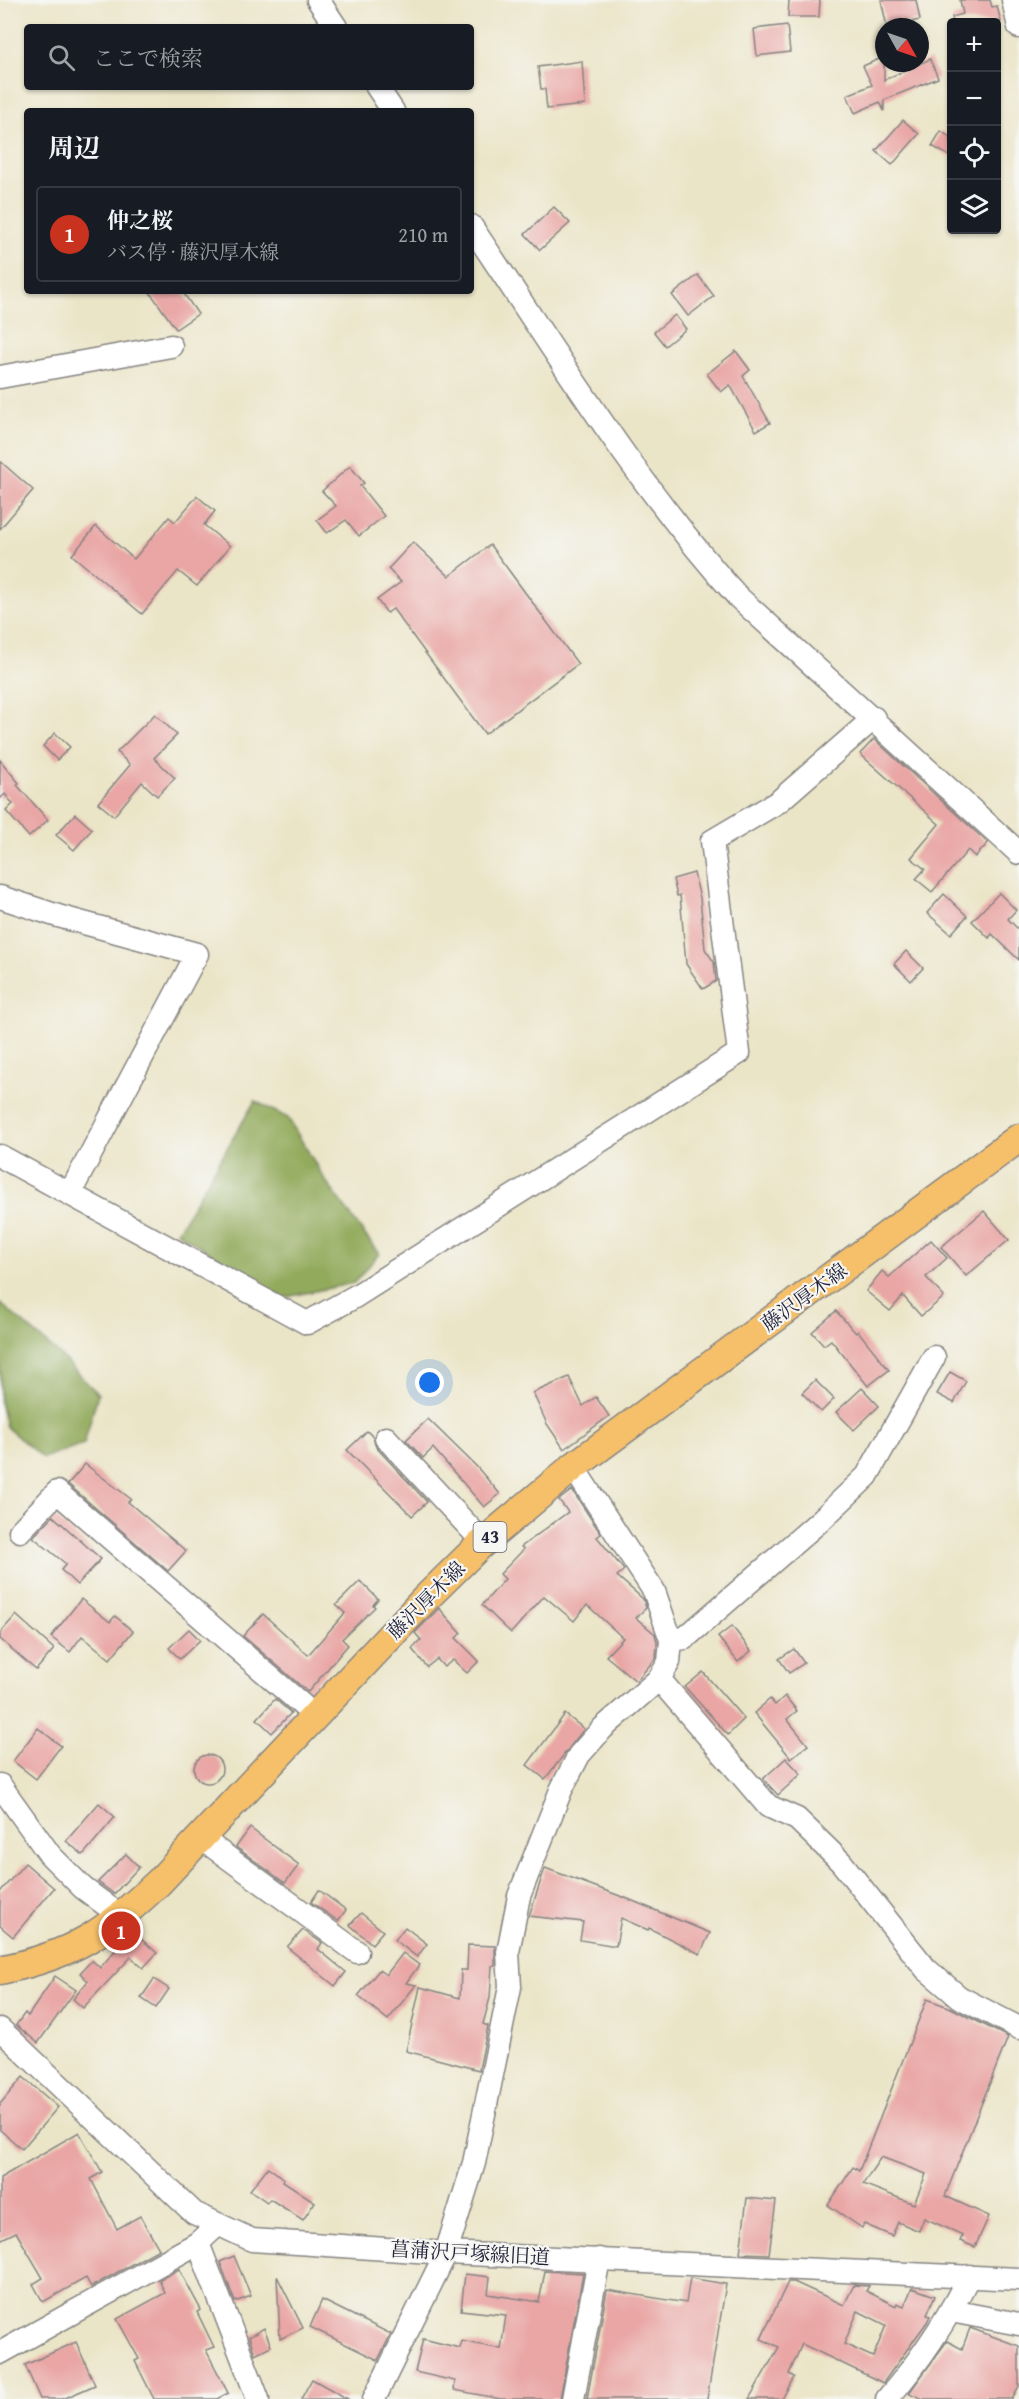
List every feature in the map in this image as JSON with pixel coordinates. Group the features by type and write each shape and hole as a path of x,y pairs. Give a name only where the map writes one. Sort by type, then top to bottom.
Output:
{"main road":[{"name":"藤沢厚木線","path":"0,1970 51,1958 90,1940 122,1917 201,1838 423,1601 484,1543 573,1467 1019,1137"}],"street":[{"path":"318,0 334,24"},
{"path":"1013,0 1019,27"},
{"path":"379,90 391,108"},
{"path":"474,230 663,507 704,559 738,597 874,718 1019,853"},
{"path":"0,377 171,346"},
{"path":"0,1156 307,1323 356,1296 739,1053 712,841 778,802 874,718"},
{"path":"0,897 58,916 197,954 70,1193"},
{"path":"671,1640 685,1638 822,1520 867,1476 934,1357"},
{"path":"386,1438 484,1543"},
{"path":"374,2399 446,2253 474,2163 510,1987 508,1952 519,1896 561,1790 579,1755 603,1728 659,1679 669,1662 671,1640 654,1591 573,1467"},
{"path":"21,1531 57,1492 315,1716"},
{"path":"659,1679 768,1806 797,1819 841,1862 926,1969 959,1997 1019,2028"},
{"path":"0,1785 7,1808 50,1855 83,1888 122,1917"},
{"path":"201,1838 357,1952"},
{"name":"菖蒲沢戸塚線旧道","path":"0,2029 161,2185 194,2213 216,2226 252,2240 446,2253 1019,2279"},
{"path":"0,2353 198,2243 216,2226"},
{"path":"198,2243 258,2399"},
{"path":"573,2399 599,2259"},
{"path":"887,2399 909,2374 951,2311 969,2276"},
{"path":"951,2311 1019,2324"}],"green space":[{"path":"255,1101 288,1118 327,1183 379,1254 354,1283 282,1298 177,1232"},
{"path":"0,1303 59,1354 98,1394 84,1444 43,1458 6,1427 0,1401"}],"building":[{"path":"789,0 820,0 819,17 788,17"},
{"path":"881,0 916,0 920,18 885,18"},
{"path":"960,0 990,0 992,7 997,6 1000,18 952,18 963,14"},
{"path":"787,25 790,52 757,56 754,29"},
{"path":"930,59 938,78 884,100 884,111 880,102 855,113 847,95 872,85 863,66 875,61 875,72 884,72 884,80 902,72 929,72"},
{"path":"582,61 585,105 547,109 545,89 541,89 538,67"},
{"path":"903,120 919,134 892,165 876,151"},
{"path":"941,131 947,135 947,155 932,146"},
{"path":"554,207 570,223 540,250 525,234"},
{"path":"698,275 714,296 688,316 672,295"},
{"path":"151,294 184,294 198,314 176,329"},
{"path":"675,315 686,329 665,346 654,332"},
{"path":"736,351 750,370 743,376 770,423 756,431 730,385 721,392 707,374"},
{"path":"0,461 33,490 0,529"},
{"path":"350,466 364,483 360,486 384,516 359,536 346,520 327,533 317,520 336,506 322,491"},
{"path":"197,496 215,511 204,525 230,546 197,586 178,571 142,614 72,555 96,526 134,559 169,517 175,522"},
{"path":"413,542 449,576 490,545 578,664 485,734 393,609 387,613 377,600 401,582 388,569"},
{"path":"155,714 177,735 154,758 175,778 157,796 142,782 114,816 98,803 130,765 117,752"},
{"path":"55,733 70,747 57,760 43,746"},
{"path":"874,739 988,843 975,857 968,850 932,892 916,879 925,869 911,858 939,824 860,754"},
{"path":"0,760 19,783 17,785 48,820 29,837 6,811 13,804 5,794 0,799"},
{"path":"75,814 92,829 74,850 56,835"},
{"path":"694,873 700,898 705,949 714,962 716,981 703,989 686,964 680,895 677,896 673,879"},
{"path":"999,893 1016,910 1008,919 1019,930 1019,960 992,934 989,938 972,921"},
{"path":"944,894 967,916 951,934 927,913"},
{"path":"906,951 923,968 911,981 894,964"},
{"path":"984,1211 1009,1240 966,1276 941,1247"},
{"path":"931,1240 947,1258 926,1277 944,1297 921,1316 903,1296 890,1311 866,1291 882,1271 889,1277"},
{"path":"836,1311 856,1333 858,1331 889,1370 868,1386 831,1340 824,1345 812,1332"},
{"path":"950,1372 966,1381 954,1403 937,1394"},
{"path":"569,1377 583,1406 596,1397 609,1416 564,1449 547,1424 533,1393"},
{"path":"815,1380 834,1399 821,1412 802,1393"},
{"path":"862,1388 879,1406 854,1430 836,1412"},
{"path":"428,1419 476,1466 500,1494 484,1507 433,1448 423,1458 406,1440"},
{"path":"367,1431 373,1437 376,1447 427,1502 412,1516 347,1450"},
{"path":"85,1464 131,1499 128,1502 186,1551 168,1571 68,1484"},
{"path":"572,1490 601,1534 597,1537 624,1570 617,1576 643,1599 646,1608 636,1618 655,1634 656,1658 636,1681 606,1656 623,1638 587,1605 574,1621 544,1596 511,1633 482,1605 505,1579 500,1574 524,1549 521,1547 568,1512 559,1500"},
{"path":"53,1516 101,1559 77,1585 61,1570 66,1564 33,1537"},
{"path":"360,1581 378,1599 373,1605 375,1607 342,1639 348,1645 308,1692 243,1636 263,1614 308,1655 345,1613 336,1605"},
{"path":"81,1599 110,1622 115,1616 133,1631 110,1659 82,1636 70,1652 51,1637"},
{"path":"439,1608 461,1633 456,1638 479,1661 467,1673 453,1660 444,1667 437,1659 427,1667 412,1649 421,1640 415,1633"},
{"path":"16,1615 54,1649 36,1670 0,1639 0,1633"},
{"path":"732,1626 751,1651 738,1662 718,1637"},
{"path":"189,1629 200,1640 180,1659 169,1648"},
{"path":"794,1649 804,1663 789,1673 779,1659"},
{"path":"703,1672 744,1719 728,1735 685,1687"},
{"path":"785,1696 797,1711 787,1719 808,1745 791,1758 754,1713 770,1699 775,1705"},
{"path":"275,1699 291,1713 272,1733 257,1719"},
{"path":"565,1714 584,1729 545,1779 527,1765"},
{"path":"38,1728 61,1746 36,1779 13,1761"},
{"path":"208,1755 218,1759 222,1769 218,1779 208,1783 198,1779 194,1769 198,1759"},
{"path":"786,1758 801,1774 778,1795 763,1779"},
{"path":"99,1803 115,1817 83,1855 66,1841"},
{"path":"250,1828 299,1865 285,1883 236,1847"},
{"path":"126,1854 139,1867 114,1894 98,1882"},
{"path":"25,1863 54,1888 13,1937 0,1926 0,1892"},
{"path":"545,1868 710,1933 700,1954 649,1928 648,1930 621,1918 616,1946 580,1940 583,1922 529,1916"},
{"path":"319,1890 346,1910 338,1921 311,1902"},
{"path":"361,1913 383,1931 372,1944 350,1925"},
{"path":"405,1927 427,1944 417,1957 395,1940"},
{"path":"303,1930 322,1943 318,1949 346,1972 335,1986 287,1947"},
{"path":"132,1931 157,1953 143,1968 131,1957 83,2008 73,1999 88,1981 80,1973 92,1960 100,1968"},
{"path":"468,1945 495,1946 495,1966 492,1966 490,1998 483,2024 488,2026 479,2070 406,2051 420,1987 460,1998 461,1970 467,1970"},
{"path":"403,1953 419,1965 406,1983 416,1985 388,2020 358,1996 379,1970 386,1975"},
{"path":"55,1976 76,1990 38,2043 16,2025 25,2013 28,2016"},
{"path":"154,1979 169,1989 156,2008 141,1998"},
{"path":"927,1999 951,2008 1008,2037 945,2196 989,2216 975,2247 960,2241 963,2235 924,2218 919,2231 898,2222 892,2236 864,2224 862,2228 828,2205 853,2167 859,2171","holes":["881,2157 926,2174 914,2204 863,2184"]},
{"path":"23,2077 58,2107 22,2149 0,2130 0,2104"},
{"path":"79,2132 102,2172 91,2179 117,2229 140,2216 159,2249 91,2287 86,2278 43,2302 33,2284 43,2278 16,2232 0,2240 0,2178"},
{"path":"268,2167 284,2179 283,2181 315,2202 303,2220 270,2199 267,2202 250,2190"},
{"path":"747,2198 776,2201 769,2254 740,2253"},
{"path":"234,2256 251,2296 235,2302 220,2262"},
{"path":"179,2269 201,2310 197,2312 214,2347 206,2350 228,2393 217,2399 154,2399 135,2361 139,2359 117,2319 165,2293 159,2280"},
{"path":"545,2271 583,2273 560,2399 501,2399 454,2390 455,2381 415,2372 423,2339 460,2348 462,2341 501,2349 506,2315 461,2310 465,2274 490,2277 488,2294 539,2302"},
{"path":"277,2276 303,2328 280,2339"},
{"path":"690,2278 726,2284 707,2399 587,2399 607,2290 686,2303"},
{"path":"788,2282 794,2282 844,2305 854,2285 869,2286 866,2291 896,2306 897,2303 904,2306 912,2288 935,2296 927,2315 930,2316 927,2322 883,2383 802,2344 789,2374 794,2377 782,2399 749,2399 779,2347 761,2339","holes":["858,2311 886,2325 873,2357 844,2344"]},
{"path":"322,2300 391,2334 378,2360 310,2327"},
{"path":"264,2328 271,2346 255,2354 249,2337"},
{"path":"970,2328 1019,2346 1019,2386 1012,2399 923,2399 909,2393 947,2341 962,2349"},
{"path":"76,2342 95,2385 63,2399 40,2399 25,2365"},
{"path":"312,2379 348,2399 301,2399"}],"place":[{"name":"仲之桜","path":"121,1931"}]}
